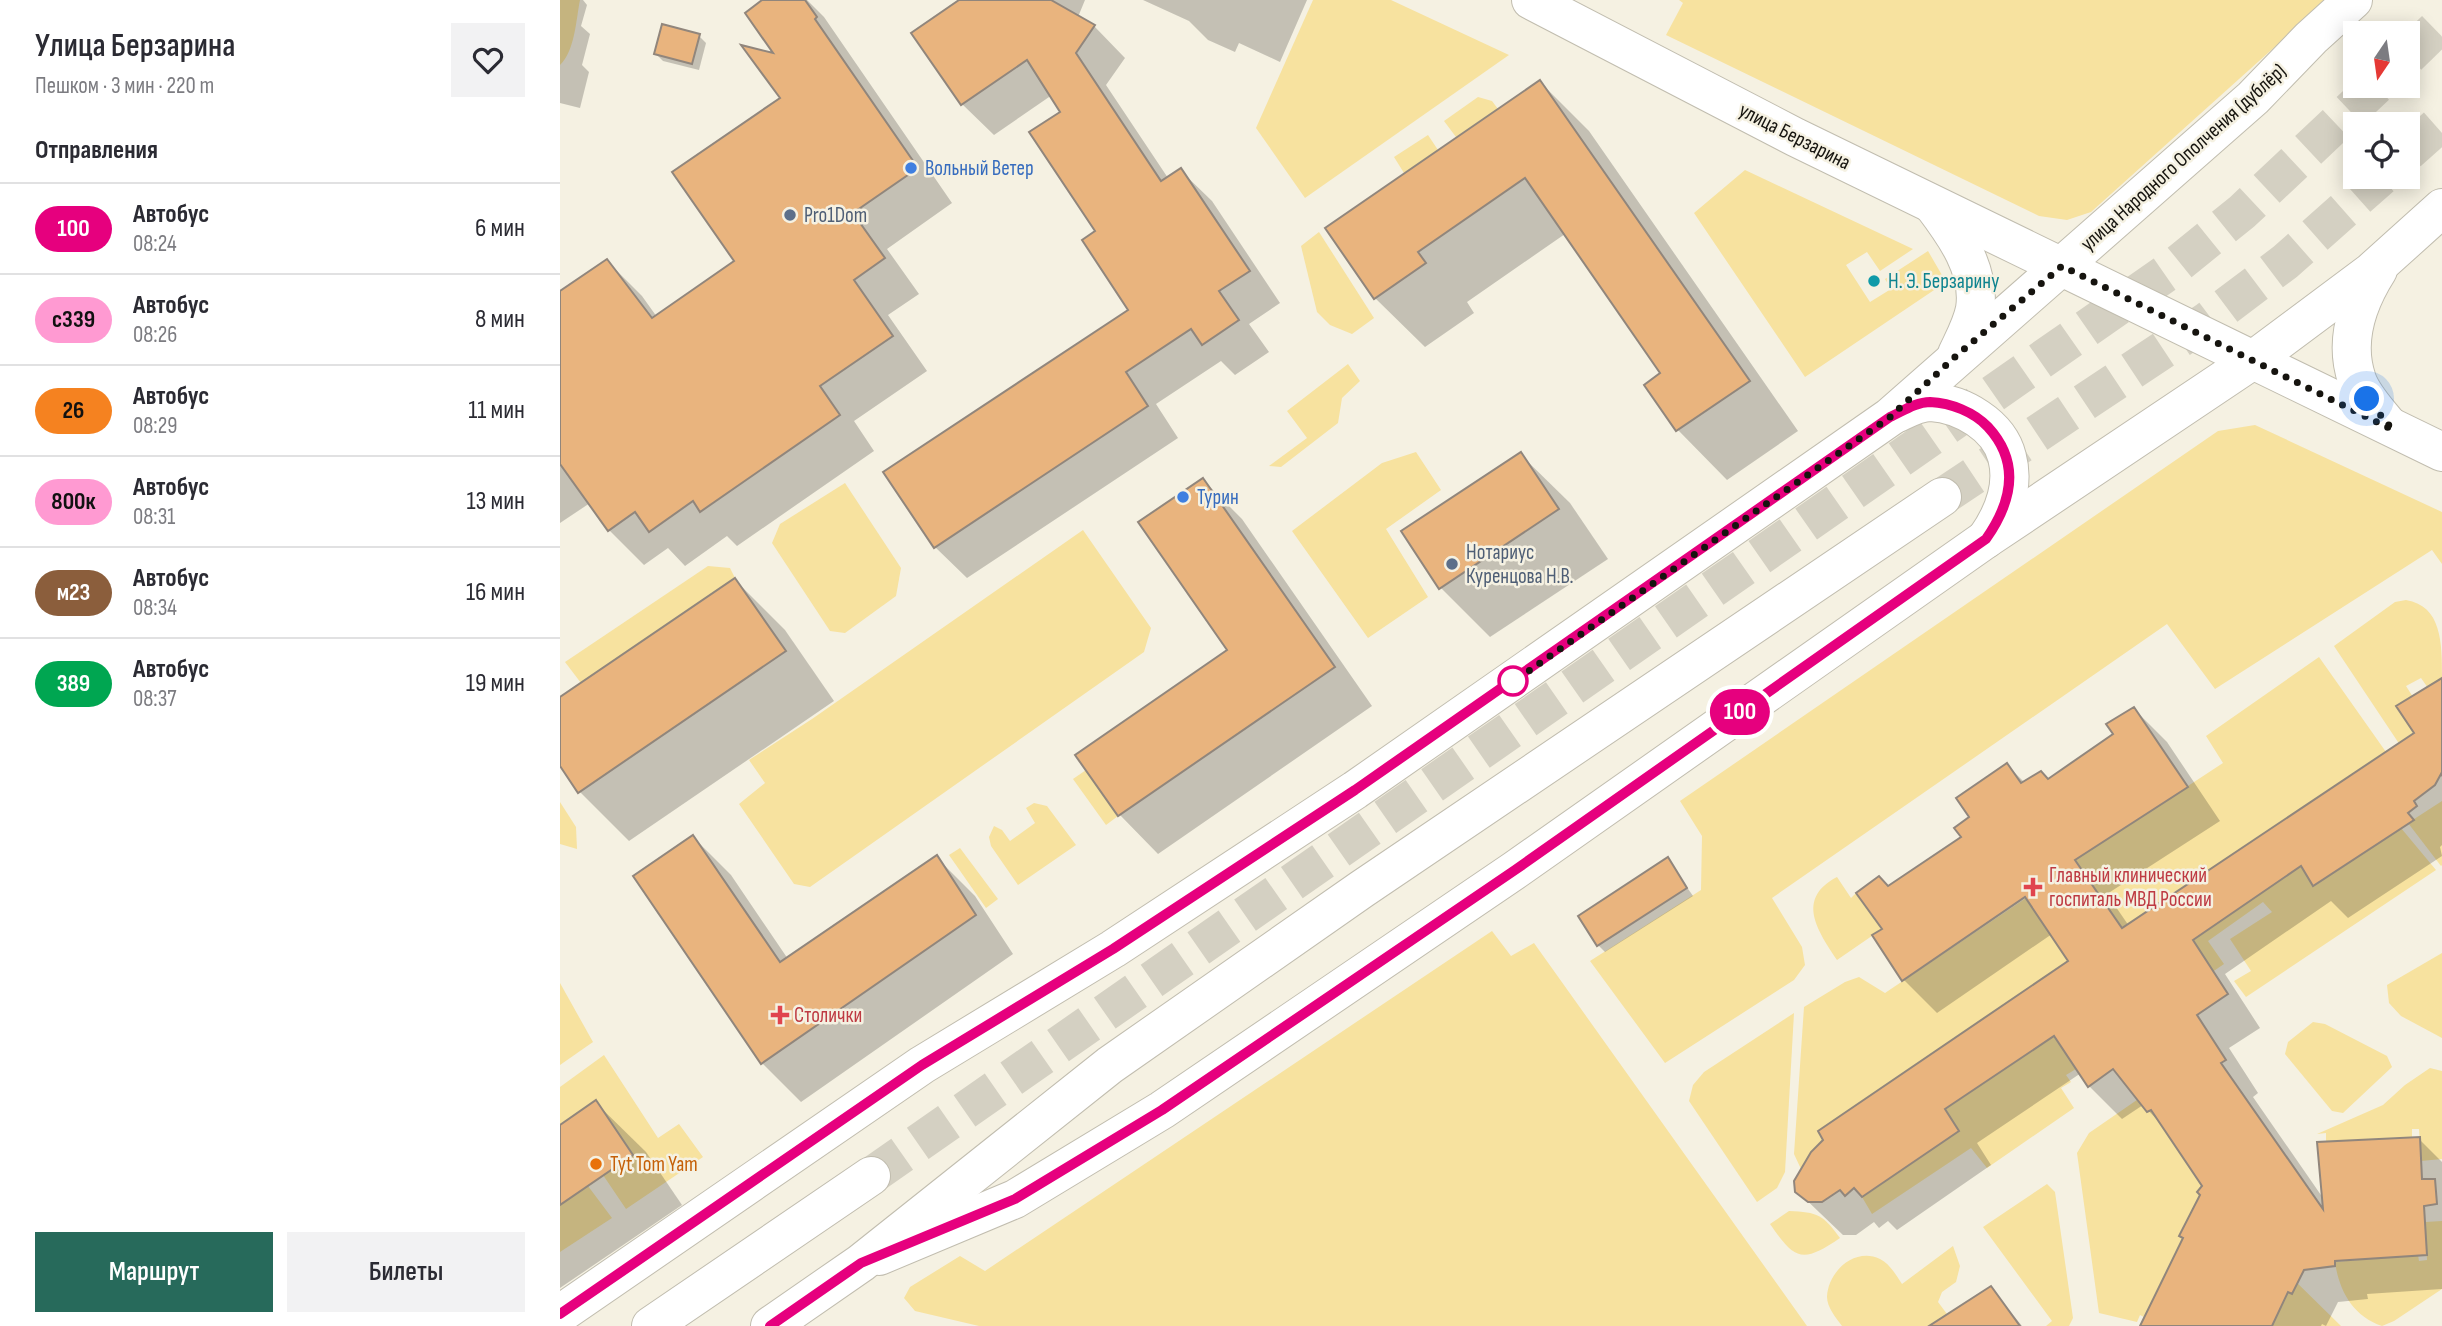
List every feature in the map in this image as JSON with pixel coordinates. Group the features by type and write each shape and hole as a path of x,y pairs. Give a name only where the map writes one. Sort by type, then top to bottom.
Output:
{"street":[{"name":"улица Берзарина","path":"1531,0 1795,137 2253,360"},
{"name":"улица Народного Ополчения (дублёр)","path":"560,1314 922,1065 1113,949 1355,790 1890,417 1956,356 2253,97 2353,0"},
{"path":"1931,202 1952,230 1967,257 1974,284 1975,306 1970,328 1956,356"},
{"path":"861,1263 1015,1199 1162,1110 1515,870 1986,539 2253,360 2384,260 2442,208"},
{"path":"2384,260 2366,289 2354,320 2351,350 2357,381 2367,399 2393,430"},
{"path":"2253,360 2442,452"},
{"path":"1890,417 1914,405 1930,402 1951,406 1969,412 2000,440 2007,456 2010,477 2007,498 1999,520 1986,539"},
{"path":"770,1326 861,1263 1111,1065 1362,889 1942,497"},
{"path":"651,1326 871,1176"}],"shaded area":[{"path":"560,0 580,0 572,44 560,65"},
{"path":"1313,0 1391,0 1509,55 1305,198 1256,128"},
{"path":"1679,0 2327,0 2091,212 2067,220 2039,216 1666,35 1683,3"},
{"path":"1478,97 1492,101 1498,109 1456,137 1444,121"},
{"path":"1428,135 1438,150 1404,173 1394,157"},
{"path":"1745,170 1913,249 1880,271 1867,252 1846,265 1870,302 1891,289 1885,279 1928,251 1946,282 1805,377 1694,213"},
{"path":"1319,232 1374,318 1352,334 1330,325 1317,312 1301,246"},
{"path":"1348,364 1360,381 1342,398 1338,423 1281,467 1269,466 1307,438 1287,411"},
{"path":"2255,425 2442,512 2442,564 2432,550 2215,689 2167,624 1772,898 1802,947 1805,965 1794,980 1665,1063 1590,961 1701,890 1702,836 1680,801 2218,431"},
{"path":"1416,452 1441,490 1386,529 1428,597 1368,638 1292,531 1382,463"},
{"path":"845,483 901,568 896,596 845,633 830,631 772,543 780,524"},
{"path":"1083,530 1151,628 1144,652 810,887 794,884 739,804 765,783 749,760"},
{"path":"708,566 730,568 735,578 581,683 565,662"},
{"path":"2406,600 2427,610 2433,618 2440,640 2442,678 2428,688 2421,678 2406,686 2413,697 2396,706 2419,741 2404,751 2334,646 2395,602"},
{"path":"2319,657 2386,752 2122,928 2075,860 2223,763 2206,736"},
{"path":"1086,770 1118,816 1106,825 1073,779"},
{"path":"2442,801 2442,865 2441,866 2408,823"},
{"path":"560,802 576,827 577,849 560,844"},
{"path":"1034,803 1047,806 1076,845 1018,885 991,846 989,837 994,826 1002,830 1010,841 1035,823 1026,808"},
{"path":"2401,828 2436,870 2246,997 2234,981 2251,971 2230,939 2272,912 2263,902 2208,941 2224,964 2202,979 2182,947 2301,866 2314,886"},
{"path":"960,848 998,899 986,908 949,855"},
{"path":"1837,877 1851,898 1856,893 1882,929 1837,960 1818,927 1814,905 1824,886"},
{"path":"2026,898 2069,962 1818,1131 1823,1140 1813,1150 1819,1157 1801,1169 1794,1154 1804,1007 1845,982 1859,977 1885,993"},
{"path":"1492,931 1511,956 1534,943 1807,1326 979,1326 915,1311 904,1298 910,1287 960,1256 985,1271"},
{"path":"2442,953 2442,1038 2401,1016 2389,1003 2387,985"},
{"path":"560,983 593,1042 560,1065"},
{"path":"1794,1013 1785,1172 1777,1188 1757,1202 1689,1101 1693,1085 1704,1072"},
{"path":"2313,1022 2325,1024 2387,1056 2392,1067 2343,1113 2332,1111 2285,1054 2288,1042"},
{"path":"2063,1030 2076,1069 2066,1075 2071,1082 2061,1088 2074,1108 1987,1168 1971,1148 1872,1214 1862,1197 1959,1131 1945,1109"},
{"path":"604,1055 658,1138 679,1124 703,1157 626,1209 603,1175 633,1154 596,1101 560,1125 560,1087"},
{"path":"2430,1068 2442,1071 2442,1159 2421,1161 2419,1129 2412,1129 2412,1137 2326,1141 2326,1133 2317,1134 2383,1105 2405,1085"},
{"path":"2147,1093 2144,1109 2147,1112 2151,1110 2202,1186 2197,1192 2215,1209 2179,1236 2183,1238 2144,1317 2140,1315 2137,1322 2099,1313 2077,1153 2089,1133"},
{"path":"2047,1184 2055,1192 2073,1318 2069,1326 2046,1326 2052,1321 1983,1227"},
{"path":"588,1186 612,1218 560,1252 560,1205"},
{"path":"1789,1211 1819,1216 1840,1238 1817,1252 1800,1254 1793,1251 1770,1224"},
{"path":"2442,1221 2442,1289 2382,1326 2355,1309 2340,1283 2335,1262 2418,1255 2419,1261 2427,1260 2425,1222"},
{"path":"1953,1246 1960,1266 1956,1282 1942,1292 1938,1302 1956,1326 1842,1326 1830,1308 1827,1297 1832,1278 1853,1259 1871,1256 1884,1261 1902,1284"},
{"path":"2282,1268 2341,1326 2272,1326 2288,1292"}],"building":[{"path":"762,0 805,0 817,17 815,19 918,168 853,213 885,258 854,280 893,336 820,386 840,415 700,512 693,501 649,532 635,512 608,531 560,464 560,291 607,259 652,318 734,261 672,172 780,98 741,45 773,53 745,13"},
{"path":"959,0 1051,0 1095,25 1076,53 1161,181 1181,168 1250,271 1219,291 1239,320 1202,345 1191,329 1126,372 1148,406 934,548 883,472 1128,310 1082,240 1095,231 1029,132 1060,112 1027,60 961,105 911,33"},
{"path":"662,24 700,34 692,64 654,54"},
{"path":"1540,80 1750,381 1676,431 1644,385 1660,373 1525,178 1418,252 1426,263 1374,299 1325,228"},
{"path":"1521,452 1559,509 1439,589 1401,531"},
{"path":"1203,478 1335,667 1118,816 1075,755 1227,650 1138,522"},
{"path":"735,578 786,651 578,793 560,766 560,697"},
{"path":"2442,678 2442,776 2441,774 2435,785 2414,801 2417,806 2408,813 2414,820 2313,886 2301,866 2193,940 2228,994 2197,1015 2226,1060 2221,1063 2323,1209 2317,1142 2420,1137 2422,1179 2435,1179 2437,1204 2424,1206 2427,1255 2335,1261 2335,1266 2304,1270 2292,1294 2288,1292 2272,1326 2140,1326 2183,1238 2179,1236 2202,1186 2151,1110 2147,1112 2113,1069 2088,1087 2054,1036 1945,1109 1959,1131 1862,1197 1854,1188 1845,1196 1840,1190 1822,1202 1808,1202 1795,1192 1794,1181 1811,1152 1823,1140 1818,1131 2068,961 2025,897 1902,981 1872,935 1882,929 1856,893 1879,876 1888,886 1961,837 1954,828 1969,817 1956,798 2007,763 2021,783 2041,771 2048,779 2113,734 2106,724 2134,707 2188,787 2075,860 2122,928 2414,733 2396,706"},
{"path":"693,835 780,962 937,855 976,915 761,1064 633,876"},
{"path":"1668,857 1687,888 1597,946 1578,916"},
{"path":"596,1100 633,1155 560,1205 560,1125"},
{"path":"1991,1286 2020,1326 1929,1326"}],"tunnel":[{"path":"2420,44 2442,23"},
{"path":"871,1176 2169,271 2242,212 2363,98"},
{"path":"2420,141 2442,122"},
{"path":"1942,497 2208,320 2285,262 2367,189"}],"bus line":[{"name":"100","path":"560,1314 922,1065 1113,949 1355,790 1890,417 1914,405 1930,402 1951,406 1969,412 2000,440 2007,456 2010,477 2007,498 1999,520 1986,539 1515,870 1162,1110 1015,1199 861,1263 770,1326"}],"place":[{"name":"Вольный Ветер","path":"911,168"},
{"name":"Pro1Dom","path":"790,215"},
{"name":"Н. Э. Берзарину","path":"1874,281"},
{"name":"Турин","path":"1183,497"},
{"name":"Нотариус Куренцова Н.В.","path":"1452,564"},
{"name":"Главный клинический госпиталь МВД России","path":"2033,887"},
{"name":"Столички","path":"780,1015"},
{"name":"Tyt Tom Yam","path":"596,1164"}],"route":[{"path":"1513,681 1506,687 1890,417 1956,356 2062,266 2393,430 2367,399"}]}
